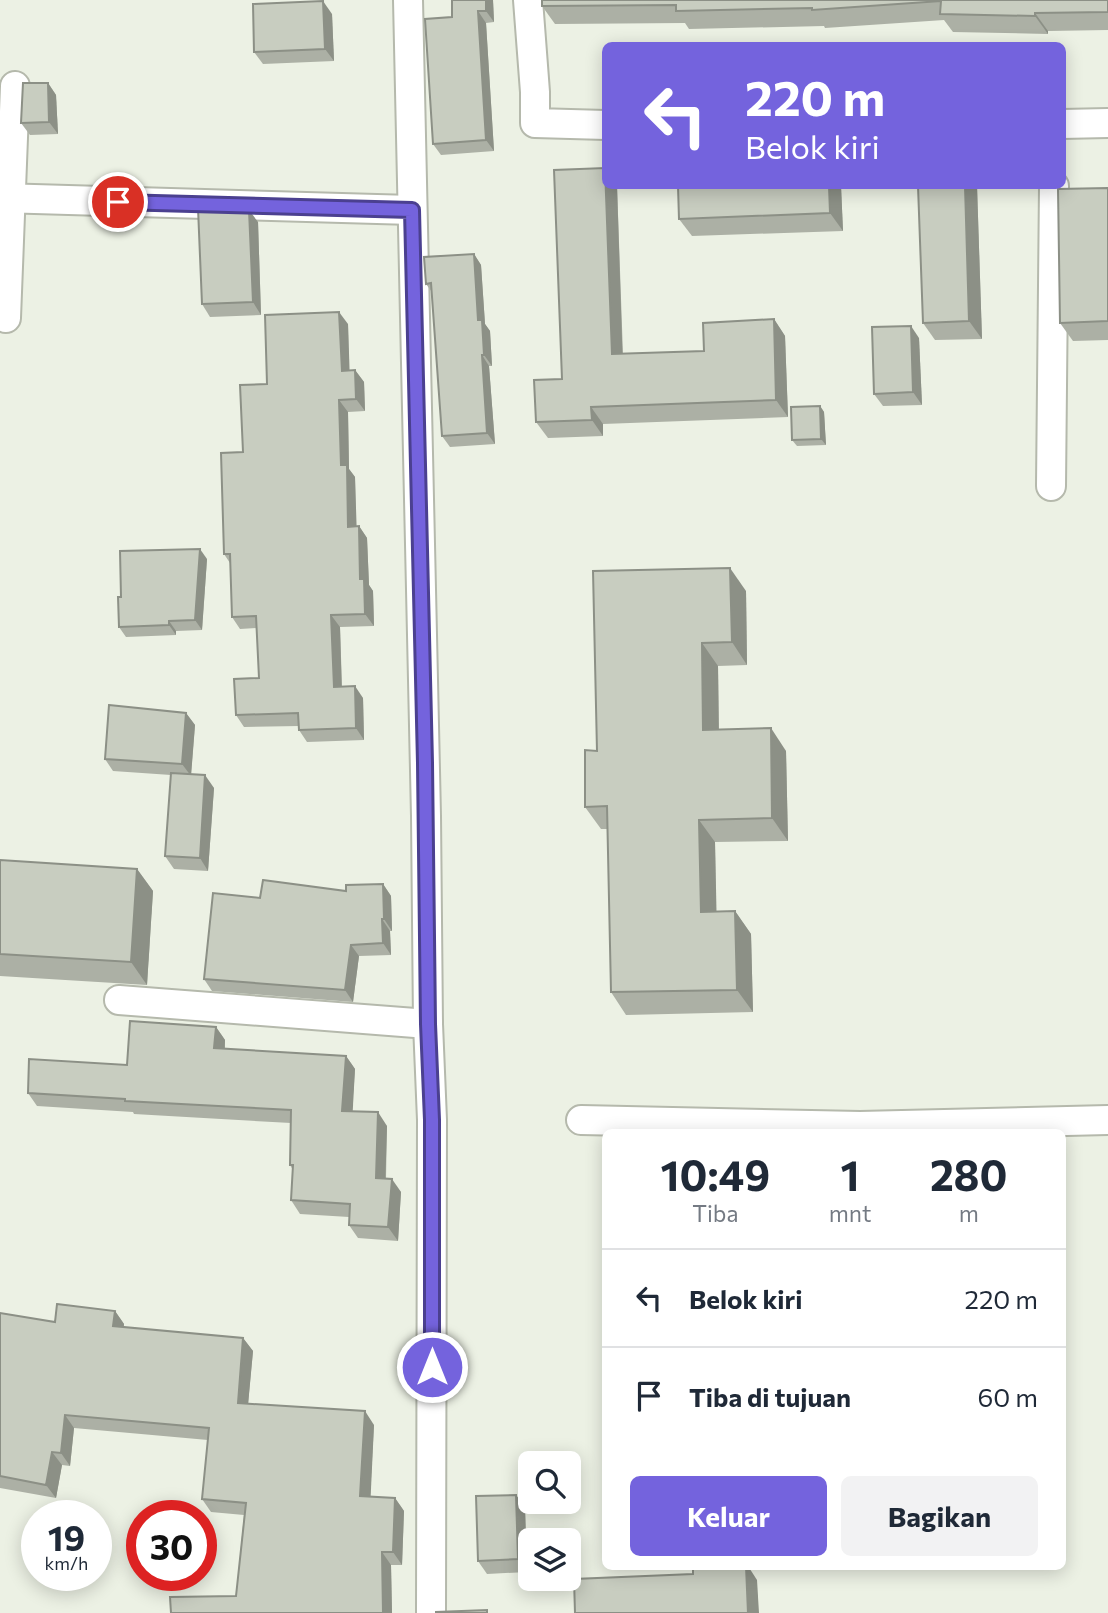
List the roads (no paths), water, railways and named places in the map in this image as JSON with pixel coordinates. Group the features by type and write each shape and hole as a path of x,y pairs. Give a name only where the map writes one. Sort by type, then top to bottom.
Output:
{"street":[{"path":"408,0 432,1120 431,1613"},
{"path":"528,0 535,123 602,125"},
{"path":"6,318 5,199 15,86"},
{"path":"1066,124 1108,123"},
{"path":"1051,486 1054,189"},
{"path":"5,199 412,210"},
{"path":"119,1000 428,1024"},
{"path":"581,1120 860,1126 1108,1120"}]}
